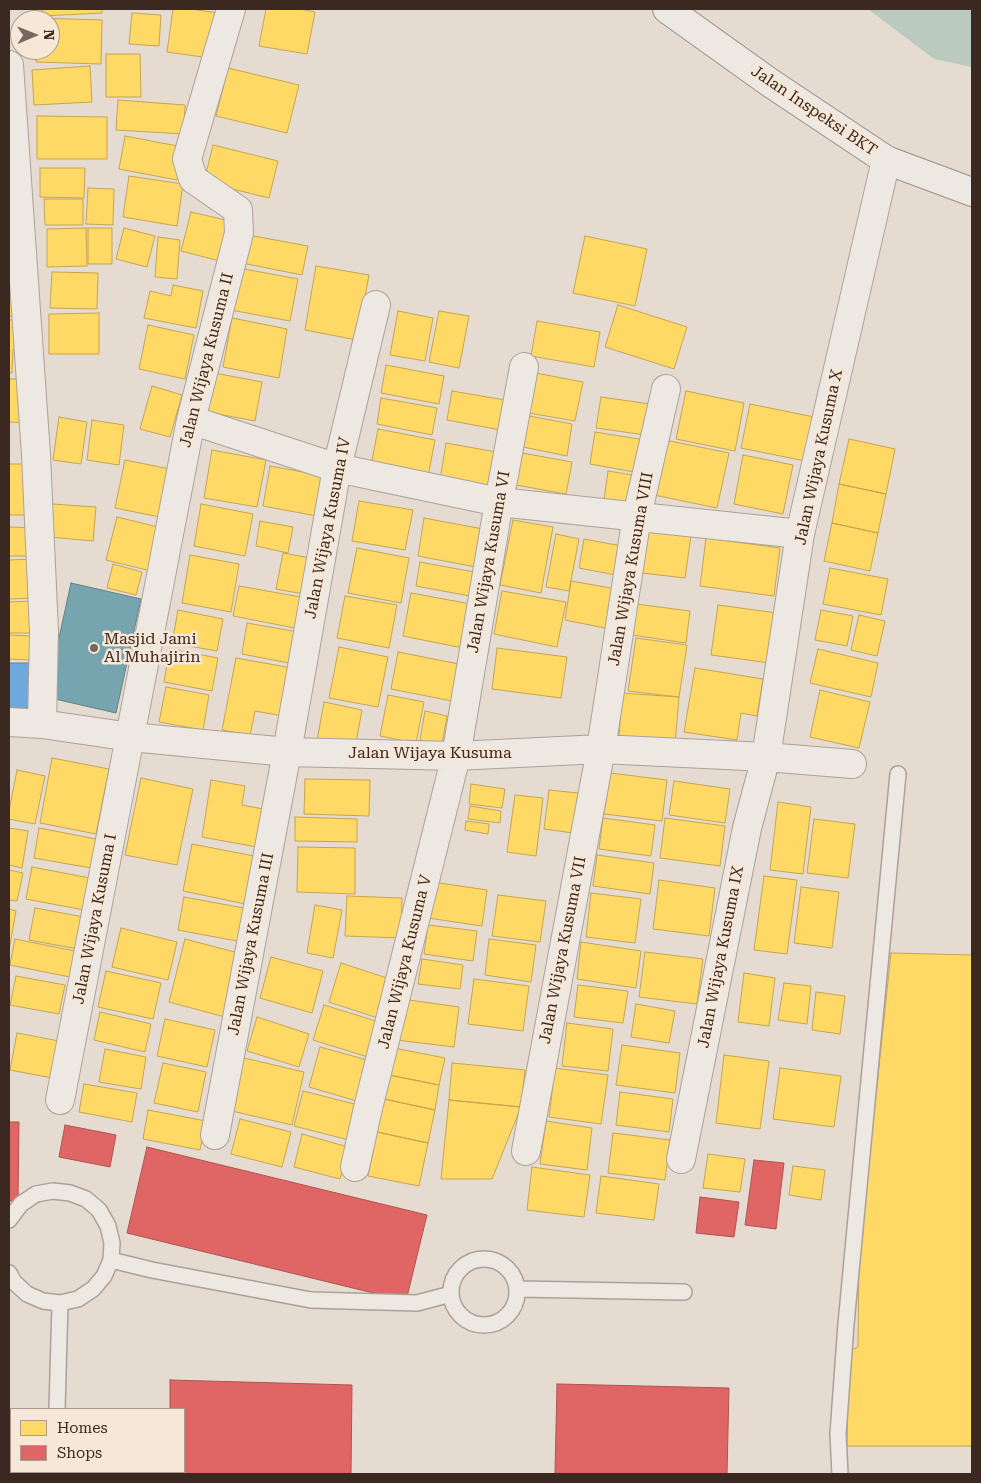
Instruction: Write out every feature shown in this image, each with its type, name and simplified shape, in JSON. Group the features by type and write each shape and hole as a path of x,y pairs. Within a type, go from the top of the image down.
{"street":[{"name":"Jalan Wijaya Kusuma II","path":"131,738 191,420 239,233 238,210 193,179 187,159 231,9"},
{"name":"Jalan Inspeksi BKT","path":"667,9 769,82 886,160 972,192"},
{"path":"9,65 36,455 44,632 42,724"},
{"name":"Jalan Wijaya Kusuma X","path":"766,757 800,534 886,160"},
{"name":"Jalan Wijaya Kusuma IV","path":"287,752 337,468 376,305"},
{"name":"Jalan Wijaya Kusuma VI","path":"456,756 524,367"},
{"name":"Jalan Wijaya Kusuma VIII","path":"601,749 637,516 666,390"},
{"path":"191,420 337,468 499,502 800,534"},
{"name":"Jalan Wijaya Kusuma","path":"9,722 42,724 131,738 287,752 456,756 601,749 766,757 852,764"},
{"name":"Jalan Wijaya Kusuma I","path":"60,1100 131,738"},
{"name":"Jalan Wijaya Kusuma VII","path":"526,1151 601,749"},
{"name":"Jalan Wijaya Kusuma III","path":"215,1135 287,752"},
{"name":"Jalan Wijaya Kusuma V","path":"355,1167 456,756"},
{"name":"Jalan Wijaya Kusuma IX","path":"681,1158 747,828 766,757"}],"lane":[{"path":"840,1474 838,1434 846,1324 898,774"},
{"path":"9,1220 21,1204 36,1194 53,1191 70,1192 86,1199 99,1210 108,1226 112,1243 111,1260 104,1276 93,1289 78,1298 60,1302 43,1301 27,1294 14,1282 9,1273"},
{"path":"482,1258 494,1259 506,1266 514,1276 518,1289 517,1302 510,1314 500,1322 487,1325 474,1324 463,1318 455,1307 451,1294 452,1282 458,1270 469,1262 482,1258"},
{"path":"111,1260 152,1270 311,1300 417,1303 451,1294"},
{"path":"518,1289 684,1292"},
{"path":"57,1408 60,1302"}],"shaded area":[{"path":"868,9 972,9 972,67 934,59"}],"building: Homes":[{"path":"102,9 102,13 60,15 60,10 42,10"},
{"path":"173,9 191,9 218,13 210,58 167,52"},
{"path":"266,9 300,9 315,12 307,54 259,46"},
{"path":"132,13 161,15 159,46 129,44"},
{"path":"60,19 102,20 101,64 36,62 36,60 60,60"},
{"path":"106,54 140,54 141,97 106,97"},
{"path":"90,66 92,102 34,105 32,70"},
{"path":"228,68 299,85 287,133 216,116"},
{"path":"118,100 185,105 184,134 116,130"},
{"path":"37,116 107,117 107,159 37,159"},
{"path":"125,136 183,147 177,180 119,169"},
{"path":"213,145 278,161 269,198 204,182"},
{"path":"40,168 85,168 84,198 40,197"},
{"path":"129,176 183,184 177,226 123,217"},
{"path":"88,188 114,189 113,225 86,224"},
{"path":"44,199 83,199 83,225 45,225"},
{"path":"191,212 234,222 224,262 181,251"},
{"path":"86,228 87,266 47,267 47,229"},
{"path":"88,228 112,228 112,264 88,264"},
{"path":"124,228 155,236 147,267 116,259"},
{"path":"248,235 308,246 302,275 242,263"},
{"path":"585,236 647,249 635,306 573,293"},
{"path":"158,237 180,240 177,279 155,277"},
{"path":"316,266 369,275 357,340 305,330"},
{"path":"239,268 298,279 290,321 231,310"},
{"path":"52,272 98,273 97,309 50,308"},
{"path":"9,279 16,279 17,316 9,316"},
{"path":"173,285 203,291 196,328 144,318 150,291 171,296"},
{"path":"618,305 687,327 674,369 605,347"},
{"path":"398,311 433,318 425,361 390,355"},
{"path":"439,311 469,316 459,368 429,362"},
{"path":"99,313 99,354 49,354 49,314"},
{"path":"232,318 287,329 279,378 223,367"},
{"path":"9,320 18,320 19,349 13,349 12,373 9,373"},
{"path":"537,321 600,332 594,367 531,356"},
{"path":"148,325 194,335 185,379 139,369"},
{"path":"386,365 444,376 439,404 381,393"},
{"path":"209,372 262,382 255,421 202,411"},
{"path":"536,373 583,382 575,421 529,413"},
{"path":"9,379 28,379 28,423 9,422"},
{"path":"152,386 182,395 170,437 140,429"},
{"path":"452,391 511,401 506,431 447,420"},
{"path":"686,391 744,403 735,451 676,439"},
{"path":"601,397 650,404 645,435 596,428"},
{"path":"381,398 437,408 432,435 377,424"},
{"path":"750,404 814,417 805,461 741,448"},
{"path":"529,416 572,424 567,456 523,447"},
{"path":"59,417 87,422 81,464 53,460"},
{"path":"92,420 124,425 119,465 87,460"},
{"path":"378,429 435,440 427,482 370,471"},
{"path":"595,432 645,440 640,473 590,464"},
{"path":"849,439 895,449 886,494 839,484"},
{"path":"665,440 729,453 717,508 654,495"},
{"path":"446,443 496,452 488,496 439,486"},
{"path":"212,450 266,460 257,507 204,498"},
{"path":"522,453 572,462 566,494 516,485"},
{"path":"743,455 793,465 783,514 734,504"},
{"path":"125,460 175,470 165,518 115,508"},
{"path":"9,464 33,464 33,515 9,515"},
{"path":"270,466 325,476 317,516 263,506"},
{"path":"608,471 639,476 634,505 604,500"},
{"path":"839,484 886,494 878,533 832,523"},
{"path":"359,501 413,510 405,550 352,541"},
{"path":"52,504 96,507 93,541 49,537"},
{"path":"201,504 253,514 245,556 194,546"},
{"path":"117,517 162,528 151,571 106,560"},
{"path":"424,518 483,529 476,567 418,556"},
{"path":"513,520 553,527 541,593 500,585"},
{"path":"260,521 293,527 288,553 256,546"},
{"path":"649,522 692,528 685,578 642,573"},
{"path":"832,523 878,533 870,571 824,561"},
{"path":"9,527 34,528 34,556 9,556"},
{"path":"556,534 579,539 569,591 546,587"},
{"path":"706,538 780,548 774,596 700,586"},
{"path":"584,539 627,547 621,576 579,568"},
{"path":"357,548 409,558 401,603 348,593"},
{"path":"283,553 316,559 309,595 276,589"},
{"path":"190,555 239,564 231,612 182,603"},
{"path":"36,559 38,598 9,599 9,560"},
{"path":"420,562 474,572 470,596 416,586"},
{"path":"113,564 142,572 136,595 107,588"},
{"path":"830,568 888,579 881,615 823,604"},
{"path":"571,581 622,590 615,630 565,620"},
{"path":"239,586 306,598 300,629 233,616"},
{"path":"502,591 566,602 557,647 494,634"},
{"path":"411,593 471,604 463,648 403,636"},
{"path":"345,596 397,605 389,648 337,638"},
{"path":"32,601 32,633 9,633 9,602"},
{"path":"636,604 690,611 686,643 632,635"},
{"path":"718,605 777,613 770,663 711,655"},
{"path":"178,610 223,619 217,651 172,643"},
{"path":"821,610 853,616 847,646 815,640"},
{"path":"859,615 885,621 877,656 851,650"},
{"path":"247,623 304,633 299,665 242,654"},
{"path":"9,635 31,636 30,660 9,659"},
{"path":"636,638 687,645 679,697 628,691"},
{"path":"339,647 388,657 378,707 329,698"},
{"path":"497,648 567,657 561,698 492,689"},
{"path":"170,649 218,658 212,691 164,682"},
{"path":"818,649 878,663 871,697 810,683"},
{"path":"398,652 459,664 452,701 391,689"},
{"path":"236,658 292,668 283,716 255,711 250,735 222,730"},
{"path":"695,668 763,679 757,716 741,713 737,740 684,732"},
{"path":"166,687 209,695 203,730 159,722"},
{"path":"820,690 870,702 859,748 810,737"},
{"path":"622,693 679,697 675,744 619,739"},
{"path":"388,695 424,702 416,743 380,736"},
{"path":"324,702 362,710 355,748 317,741"},
{"path":"425,711 447,716 442,744 420,740"},
{"path":"52,758 109,769 96,834 40,823"},
{"path":"17,770 45,776 35,824 9,819"},
{"path":"610,773 667,780 662,821 604,814"},
{"path":"141,778 193,789 177,865 125,855"},
{"path":"305,779 370,780 369,816 304,814"},
{"path":"211,780 245,786 242,805 263,809 257,847 202,837"},
{"path":"674,781 730,789 725,823 669,815"},
{"path":"471,784 505,789 502,808 469,804"},
{"path":"549,790 578,793 573,833 544,829"},
{"path":"515,795 543,798 536,856 507,852"},
{"path":"778,802 811,807 803,874 770,870"},
{"path":"470,806 501,811 500,823 468,819"},
{"path":"295,817 357,819 357,842 295,841"},
{"path":"603,818 655,825 651,856 599,849"},
{"path":"665,818 725,826 720,866 660,858"},
{"path":"814,819 855,824 848,878 807,873"},
{"path":"466,821 489,824 488,834 465,830"},
{"path":"9,828 28,831 22,868 9,865"},
{"path":"39,828 96,839 91,868 34,858"},
{"path":"192,844 259,857 250,905 183,891"},
{"path":"298,847 355,848 355,894 297,892"},
{"path":"597,855 654,863 650,894 593,886"},
{"path":"32,867 90,878 84,910 26,899"},
{"path":"9,870 23,873 17,901 9,900"},
{"path":"764,876 797,880 787,954 754,950"},
{"path":"659,880 715,888 709,936 653,929"},
{"path":"433,882 487,890 482,926 428,918"},
{"path":"801,887 839,892 832,948 794,943"},
{"path":"591,893 641,899 635,943 586,937"},
{"path":"498,895 546,901 540,942 492,936"},
{"path":"347,896 402,898 401,938 345,936"},
{"path":"184,897 249,909 242,942 178,930"},
{"path":"315,905 342,910 333,958 307,953"},
{"path":"35,908 84,917 78,949 29,940"},
{"path":"9,909 16,911 9,951"},
{"path":"428,925 477,931 473,961 424,954"},
{"path":"121,928 177,942 168,980 112,967"},
{"path":"15,939 75,951 70,977 10,965"},
{"path":"185,939 242,954 225,1017 169,1002"},
{"path":"489,939 536,945 531,982 485,975"},
{"path":"581,942 641,951 636,988 577,979"},
{"path":"645,952 703,959 697,1004 639,997"},
{"path":"891,953 972,955 972,1446 847,1446 849,1351 858,1347 859,1256"},
{"path":"271,957 323,971 312,1013 260,998"},
{"path":"422,959 463,965 460,989 418,984"},
{"path":"341,963 390,979 378,1018 329,1002"},
{"path":"106,971 161,983 153,1019 98,1007"},
{"path":"744,973 775,978 769,1026 738,1022"},
{"path":"16,976 65,985 59,1014 10,1005"},
{"path":"474,979 529,986 523,1031 468,1024"},
{"path":"784,983 811,986 807,1024 778,1020"},
{"path":"578,985 628,991 623,1023 574,1017"},
{"path":"816,992 845,996 840,1034 812,1030"},
{"path":"402,999 459,1007 454,1047 396,1040"},
{"path":"636,1004 675,1011 669,1043 631,1037"},
{"path":"324,1005 379,1022 368,1057 313,1040"},
{"path":"100,1012 151,1024 145,1052 94,1040"},
{"path":"257,1017 309,1034 299,1067 247,1051"},
{"path":"165,1019 215,1030 207,1067 157,1056"},
{"path":"567,1023 613,1029 608,1071 562,1066"},
{"path":"17,1033 59,1041 52,1078 10,1070"},
{"path":"622,1045 680,1053 675,1093 616,1085"},
{"path":"320,1047 371,1061 360,1102 309,1087"},
{"path":"394,1048 445,1058 439,1085 389,1075"},
{"path":"105,1049 146,1057 141,1089 99,1082"},
{"path":"724,1055 769,1061 760,1129 716,1123"},
{"path":"244,1058 304,1072 292,1125 232,1111"},
{"path":"163,1063 206,1072 198,1112 154,1103"},
{"path":"452,1063 525,1070 521,1107 449,1100"},
{"path":"555,1068 608,1075 601,1124 549,1117"},
{"path":"780,1068 841,1076 834,1127 773,1119"},
{"path":"389,1075 439,1085 435,1110 384,1099"},
{"path":"84,1084 137,1093 132,1122 79,1112"},
{"path":"303,1091 362,1106 353,1141 294,1126"},
{"path":"620,1092 673,1099 669,1132 616,1125"},
{"path":"384,1099 435,1110 428,1143 377,1132"},
{"path":"449,1100 521,1107 492,1179 441,1179"},
{"path":"148,1110 206,1121 200,1150 143,1139"},
{"path":"240,1119 291,1132 282,1167 231,1154"},
{"path":"546,1121 592,1128 587,1170 540,1164"},
{"path":"377,1132 428,1143 419,1186 368,1176"},
{"path":"613,1133 670,1140 665,1180 608,1173"},
{"path":"302,1134 348,1147 340,1179 294,1167"},
{"path":"708,1154 745,1159 740,1192 703,1188"},
{"path":"793,1166 825,1170 821,1200 789,1195"},
{"path":"532,1167 590,1175 584,1217 527,1210"},
{"path":"601,1176 659,1184 654,1220 596,1213"}],"building: Shops":[{"path":"9,1122 19,1122 18,1201 9,1201"},
{"path":"65,1125 116,1135 110,1167 59,1157"},
{"path":"147,1147 427,1215 406,1301 127,1233"},
{"path":"754,1160 784,1163 776,1229 745,1225"},
{"path":"700,1197 739,1202 734,1237 696,1233"},
{"path":"170,1380 352,1385 351,1474 168,1474 185,1473 185,1408 170,1408"},
{"path":"557,1384 729,1388 727,1474 555,1474"}],"building: Schools":[{"path":"9,663 33,663 33,709 9,708"}],"building: Public":[{"name":"Masjid Jami Al Muhajirin","path":"71,583 141,599 116,713 46,697"}],"place":[{"name":"Masjid Jami Al Muhajirin","path":"94,648"}]}
